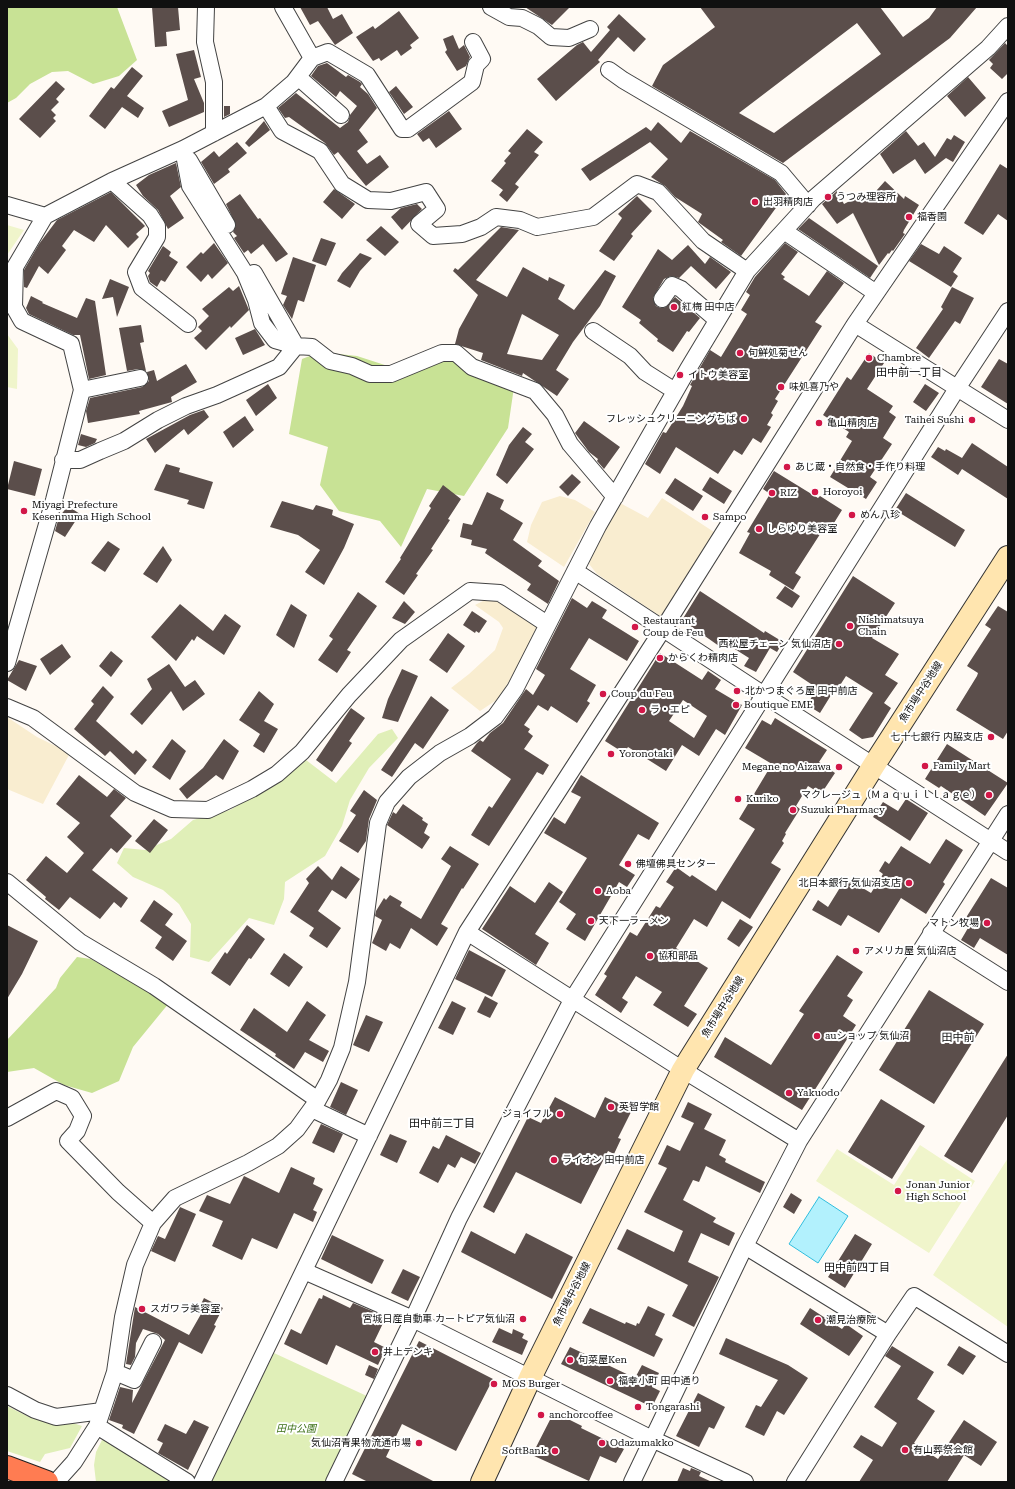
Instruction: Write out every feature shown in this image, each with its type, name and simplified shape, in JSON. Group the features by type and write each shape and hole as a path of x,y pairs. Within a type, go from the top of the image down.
{"highway":[{"path":"7,1467 47,1482"}],"street":[{"path":"206,7 205,42 214,82 214,132"},
{"path":"283,7 312,58"},
{"path":"491,7 509,17 522,18 538,26 551,37 569,38 590,29"},
{"path":"56,1482 74,1462 97,1426 115,1372 123,1317 135,1265 153,1222 175,1198 248,1163 278,1146 297,1129 315,1104 329,1080 342,1048 357,982 378,822 387,802 409,778 440,753 470,736 495,718 515,689 547,624 615,497 675,391 747,271 808,205 988,48 1008,26"},
{"path":"7,663 54,500 82,390 71,344 22,321 14,307 15,267 45,216 112,181 183,149 266,106 298,77 312,58 328,52 367,76 402,129 408,129 472,82 476,65 482,59 472,42"},
{"path":"609,70 623,80 781,173 808,205"},
{"path":"298,77 341,114"},
{"path":"202,1482 467,932 663,629 855,324 1008,101"},
{"path":"266,106 282,131 320,151 342,184 368,200 391,201 426,192 437,209 418,224 433,236 462,234 481,227 496,217 520,220 537,228 593,217 637,184 658,192 703,241 747,271"},
{"path":"183,149 296,346"},
{"path":"112,181 150,215 157,226 157,236 136,272 142,288 188,324"},
{"path":"7,205 45,216"},
{"path":"784,231 876,293"},
{"path":"662,299 672,285 682,289 717,320"},
{"path":"334,1482 413,1319 459,1218 572,1000 958,387 1008,311"},
{"path":"855,324 958,387 1008,420"},
{"path":"593,331 630,356 645,372 675,391"},
{"path":"63,460 80,460 106,449 124,441 158,420 179,410 217,395 279,367 296,346"},
{"path":"296,346 312,347 330,360 352,366 370,374 391,374 442,353 456,353 472,367 536,391 555,415 570,444 615,497"},
{"path":"82,390 140,378"},
{"name":"魚市場中谷地線","path":"482,1482 530,1378 683,1070 874,765 1008,558"},
{"path":"576,571 764,695 1008,852"},
{"path":"7,707 33,718 135,793 172,809 208,810 252,789 278,774 302,752 349,695 401,640 470,591 500,593 547,624"},
{"path":"632,1482 745,1246 799,1141 1008,814"},
{"path":"7,882 80,942 154,986 315,1104 369,1136"},
{"path":"467,932 683,1070 799,1141"},
{"path":"931,933 1008,982"},
{"path":"7,1118 56,1091 72,1098 83,1116 77,1131 68,1141 118,1192 153,1222"},
{"path":"745,1246 888,1334"},
{"path":"304,1271 413,1319 652,1439 745,1482"},
{"path":"795,1482 888,1334 914,1296 1008,1354"},
{"path":"115,1372 134,1380 153,1342"},
{"path":"7,1395 35,1410 56,1417 102,1411"},
{"path":"97,1426 187,1482"}],"shaded area":[{"path":"560,496 575,500 595,512 564,567 527,542 531,525 542,502"},
{"path":"662,498 714,532 663,618 597,574 589,564 599,537 620,503 648,518"},
{"path":"491,597 538,624 519,665 498,699 480,711 451,688 495,650 503,628 499,622 475,605"},
{"path":"7,717 37,737 70,753 43,804 7,789"}],"green space":[{"path":"7,7 117,7 137,60 119,76 93,84 68,71 52,72 30,84 16,98 7,103"},
{"path":"7,225 24,230 7,255"},
{"path":"7,334 18,349 17,389 7,387"},
{"path":"320,352 357,356 391,367 451,359 514,387 508,428 464,496 427,489 401,547 380,521 339,511 320,485 328,447 289,434 302,359"},
{"path":"392,729 398,738 369,768 350,800 342,826 325,856 285,882 284,899 274,925 249,918 209,962 190,957 191,924 179,904 163,890 133,877 117,863 124,848 145,850 171,839 193,820 230,810 284,778 306,760 336,783 378,734"},
{"path":"77,957 91,959 169,1003 133,1047 119,1081 92,1093 64,1085 34,1068 7,1072 7,1040 56,988 60,978"},
{"path":"920,1145 975,1181 929,1253 816,1181 837,1149 894,1185"},
{"path":"1008,1158 1008,1327 933,1275"},
{"name":"田中公園","path":"274,1353 369,1397 329,1482 210,1482"},
{"path":"7,1406 31,1418 53,1424 73,1423 82,1426 70,1448 45,1454 40,1462 7,1451"},
{"path":"102,1440 110,1442 176,1482 96,1482 94,1465 96,1452"}],"water":[{"path":"819,1197 848,1216 818,1263 789,1244"}],"building":[{"path":"152,7 178,7 180,30 166,32 167,46 155,47"},
{"path":"300,7 327,7 333,19 342,14 353,33 335,45 318,21 310,25"},
{"path":"525,7 570,7 552,25"},
{"path":"700,7 880,7 903,37 929,18 937,7 977,7 950,38 783,163 652,86 663,65 715,27","holes":["857,23 881,54 774,133 739,113"]},
{"path":"399,11 419,38 410,45 412,48 401,56 397,50 381,61 379,58 373,61 356,37 373,26 375,29"},
{"path":"619,14 646,39 634,52 618,37 598,60 600,62 556,101 537,79 577,45 583,42 591,52 610,30 607,27"},
{"path":"453,35 459,49 464,45 470,57 466,66 457,71 445,52 447,50 443,39"},
{"path":"1005,43 1008,46 1008,73 1002,79 990,68 993,64 989,60"},
{"path":"194,50 201,77 194,79 204,103 204,112 169,127 162,111 188,100 176,54"},
{"path":"327,63 346,77 348,75 360,82 362,84 360,87 368,94 377,108 359,130 368,142 357,151 367,164 380,155 389,167 366,186 338,152 334,155 325,143 289,117 285,118 278,108 296,93 340,128 348,122 350,115 357,106 340,91 336,97 311,76 318,66"},
{"path":"132,67 143,76 127,96 144,108 138,118 122,107 105,129 89,116 111,87 114,89"},
{"path":"968,77 986,98 965,117 947,96"},
{"path":"56,81 65,89 56,99 59,102 51,110 56,115 53,118 56,121 40,138 19,119"},
{"path":"396,86 413,107 404,114 389,92"},
{"path":"224,106 230,106 230,114 224,117"},
{"path":"449,111 462,129 436,148 429,138 423,142 417,134"},
{"path":"264,121 270,130 249,147 245,143"},
{"path":"658,122 681,143 690,131 775,180 786,194 741,256 721,242 723,240 698,222 702,214 675,197 665,186 651,177 668,159 650,142 590,181 581,169 646,127 651,131"},
{"path":"527,129 543,142 534,152 539,155 515,184 519,187 507,202 499,195 503,190 491,181 506,163 504,161 511,153 508,151"},
{"path":"906,131 918,146 924,142 935,157 947,138 951,140 954,135 965,142 953,162 946,158 925,174 915,159 893,174 880,154"},
{"path":"237,142 247,153 228,169 230,172 214,184 201,162 214,151 219,157"},
{"path":"176,163 181,187 170,196 184,218 168,229 158,210 143,196 136,185 149,175"},
{"path":"1000,164 1008,169 1008,221 998,214 983,235 964,223"},
{"path":"885,181 904,199 905,196 919,205 904,230 903,233 905,234 893,251 892,250 889,254 888,253 879,265 853,213 837,224 822,204 837,191 844,204 865,193 868,200"},
{"path":"334,189 355,204 342,219 323,202"},
{"path":"111,192 145,226 136,234 139,237 128,248 106,225 94,242 74,230 62,246 66,250 48,274 39,266 27,288 24,287 24,270 39,244 57,220"},
{"path":"240,194 258,219 260,218 288,254 276,262 263,244 251,254 248,250 244,253 234,238 237,236 233,232 236,225 226,204"},
{"path":"637,196 652,211 631,234 633,236 614,261 599,251 622,218 618,214"},
{"path":"417,204 422,209 402,230 391,217 401,208"},
{"path":"809,218 878,266 870,278 798,229"},
{"path":"381,226 399,242 385,256 366,240"},
{"path":"501,227 519,230 476,280 507,297 523,267 548,281 549,277 565,285 558,299 574,310 605,270 616,276 600,306 573,342 556,370 569,379 557,396 523,373 522,376 481,360 483,353 455,344 459,329 478,295 453,271 455,268 458,270","holes":["522,314 559,335 542,360 507,354"]},
{"path":"321,238 336,243 326,266 312,261"},
{"path":"214,243 228,263 212,279 208,274 201,282 186,267 201,252 203,254"},
{"path":"785,243 798,252 781,274 785,277 783,279 809,296 827,271 844,283 815,322 822,326 775,399 778,401 771,413 773,415 767,425 771,427 761,443 753,438 742,455 734,450 718,474 676,447 660,474 645,464 663,432 666,433 683,406 692,386 690,385 710,350 721,357 747,314 741,310 750,295 746,292 755,277"},
{"path":"921,244 939,254 944,246 962,258 953,272 958,276 951,287 909,261"},
{"path":"688,245 705,264 710,257 731,272 716,289 691,266 679,278 671,276 664,279 653,298 656,306 661,308 666,307 675,297 700,318 689,332 687,331 673,352 657,341 658,339 639,323 641,320 622,307 658,249 672,260"},
{"path":"163,246 171,252 169,256 178,262 165,282 161,280 157,287 150,282 148,276 150,273 148,271"},
{"path":"360,253 372,258 360,271 350,288 337,281 342,273"},
{"path":"293,257 316,265 304,302 298,300 292,319 283,305 287,296 281,294"},
{"path":"110,279 129,287 117,317 113,297 102,299"},
{"path":"239,286 249,310 231,328 230,326 206,350 194,338 202,331 198,327 209,316 202,309 229,287 233,291"},
{"path":"952,287 974,298 960,324 955,321 929,358 916,348 943,309 941,307"},
{"path":"31,296 43,302 42,303 77,318 86,298 95,301 106,375 89,379 80,335 73,335 29,314 26,308"},
{"path":"141,325 144,342 140,343 146,371 138,369 127,371 119,328"},
{"path":"255,329 265,345 243,355 235,338"},
{"path":"869,353 884,363 867,389 893,406 889,412 896,417 883,438 892,444 870,477 877,482 866,499 830,477 852,441 846,437 849,432 823,415 847,377 851,380"},
{"path":"999,359 1008,364 1008,404 981,387"},
{"path":"186,364 197,382 171,397 172,402 139,411 140,414 88,423 86,411 90,398 142,387 149,381 147,372 154,370 157,381"},
{"path":"268,384 277,398 256,416 246,400"},
{"path":"925,384 939,393 926,411 913,402"},
{"path":"204,410 209,417 188,435 184,429 155,453 146,439 190,415"},
{"path":"245,416 254,430 233,448 223,432"},
{"path":"584,421 620,447 604,469 597,461 598,459 589,452 575,433"},
{"path":"523,427 532,434 525,442 534,449 507,484 496,475 509,445"},
{"path":"81,434 97,439 95,443 86,447 78,445"},
{"path":"972,443 1008,467 1008,499 962,469 958,475 931,457 938,447 945,451 946,449 962,458"},
{"path":"14,461 42,469 35,496 7,489"},
{"path":"166,464 180,468 179,472 213,482 204,509 187,504 189,500 154,490"},
{"path":"774,471 818,498 820,496 842,510 829,531 824,528 795,573 801,577 793,590 769,575 771,571 739,553 750,533 747,532 770,494 763,489"},
{"path":"572,474 581,482 568,496 559,487"},
{"path":"710,477 732,491 724,504 702,490"},
{"path":"675,478 703,496 693,511 665,493"},
{"path":"443,485 461,499 448,519 450,520 431,549 433,550 416,574 418,575 404,595 385,582 401,559 400,558 431,508 429,506"},
{"path":"487,492 504,500 500,509 523,523 513,540 542,561 538,566 559,581 548,604 527,590 531,584 485,553 487,549 471,545 472,540 460,537 463,523 472,525"},
{"path":"906,493 965,530 955,547 895,510"},
{"path":"282,501 313,510 316,505 333,510 332,515 354,524 344,548 324,585 305,572 320,550 298,535 270,527"},
{"path":"68,506 80,514 65,537 55,531 59,517"},
{"path":"108,541 120,549 105,572 91,563"},
{"path":"163,546 172,560 157,583 143,574"},
{"path":"853,576 895,603 872,638 899,654 885,675 898,683 884,703 891,708 873,737 862,739 849,730 873,693 846,676 835,693 833,692 820,713 807,705 817,688 793,672"},
{"path":"785,586 800,596 792,608 776,598"},
{"path":"700,591 764,633 765,631 783,642 777,652 770,648 756,672 744,666 749,658 722,641 719,646 682,620"},
{"path":"358,592 377,606 347,650 351,652 337,673 318,660 333,639 329,636"},
{"path":"572,598 587,608 592,601 607,610 602,618 639,641 627,661 589,638 570,669 596,685 587,701 590,703 577,723 551,706 548,711 538,705 524,725 530,729 528,732 533,736 524,749 549,765 543,775 537,772 489,846 471,835 489,806 492,808 511,779 471,751 480,740 483,742 490,733 503,723 526,689 533,695 545,675 536,669"},
{"path":"404,601 415,612 405,624 392,618"},
{"path":"180,604 213,631 225,614 241,626 224,655 197,636 194,641 192,639 176,661 151,637"},
{"path":"291,604 307,615 294,648 276,635"},
{"path":"998,606 1008,612 1008,731 1003,739 956,710 977,676 978,673 967,666 991,629 985,625"},
{"path":"472,611 487,621 479,633 476,631 475,633 463,625"},
{"path":"448,633 465,646 447,673 429,660"},
{"path":"62,644 71,657 50,675 40,659"},
{"path":"111,651 123,661 111,677 99,666"},
{"path":"660,653 702,680 708,671 721,680 715,689 742,705 725,735 716,729 699,756 682,745 666,771 628,747 624,753 605,741","holes":["683,700 707,716 694,738 669,721"]},
{"path":"19,660 37,666 26,691 7,680"},
{"path":"169,664 185,687 195,680 205,694 183,711 171,691 142,725 130,714 152,689 147,679"},
{"path":"402,669 418,676 398,722 382,718 388,699"},
{"path":"103,686 114,697 96,721 133,754 136,750 147,760 135,775 110,751 105,756 74,729 94,704 91,701"},
{"path":"259,691 274,704 264,721 278,729 264,753 253,746 260,734 239,720"},
{"path":"431,696 449,710 423,749 415,743 392,777 381,770"},
{"path":"351,708 365,718 349,741 352,743 332,772 316,760"},
{"path":"775,718 827,750 819,762 835,773 821,794 808,786 796,806 800,809 785,833 786,834 782,841 784,843 771,863 781,869 750,919 722,901 707,927 694,919 676,948 708,968 684,1006 697,1014 688,1027 653,1005 662,992 636,976 622,998 628,1002 621,1013 595,995 607,976 604,974 630,932 637,936 656,906 660,908 674,887 666,882 676,867 690,877 692,875 716,891 755,829 739,819 772,764 745,748 762,720 771,725"},
{"path":"172,739 186,751 170,780 152,767"},
{"path":"224,739 239,751 223,780 216,775 187,799 179,789 203,768"},
{"path":"947,744 1008,783 985,816 941,786 939,788 925,779"},
{"path":"79,775 107,797 114,789 126,798 110,816 132,836 117,853 111,848 92,870 128,898 121,908 114,902 100,919 70,897 59,910 45,899 46,897 26,880 46,856 67,873 84,853 67,837 80,823 56,804"},
{"path":"581,775 659,823 649,840 638,834 619,865 635,875 627,887 619,882 585,941 566,929 576,914 559,902 587,858 544,833 554,817 565,824 581,797 571,792"},
{"path":"364,790 377,800 369,819 366,841 358,853 339,841 356,815 350,811"},
{"path":"906,799 928,813 910,841 873,817 883,802 898,811"},
{"path":"403,804 423,818 422,820 428,824 424,833 430,837 422,849 387,825 393,812 396,814"},
{"path":"154,819 168,830 150,853 135,841"},
{"path":"946,839 963,850 943,882 945,884 926,914 901,898 879,933 848,915 841,926 812,910 818,900 828,907 846,878 871,893 883,874 879,871 885,861 889,864 901,846 930,864"},
{"path":"450,846 479,864 463,889 462,888 441,924 448,928 437,946 411,928 400,949 390,943 386,951 372,943 382,920 375,916 376,911 384,898 386,900 390,895 402,902 400,906 421,919 451,866 441,859"},
{"path":"318,866 332,880 341,866 360,879 346,899 332,890 318,911 341,928 327,948 309,936 314,928 290,912 309,883 306,879"},
{"path":"991,878 1008,888 1008,955 980,938 974,948 961,940 968,928 962,924"},
{"path":"549,882 563,892 535,934 549,943 536,965 482,929 510,886 535,903"},
{"path":"154,900 173,914 165,925 187,941 173,961 155,948 162,937 140,921"},
{"path":"740,919 753,927 739,947 727,939"},
{"path":"7,925 38,941 22,974 7,999"},
{"path":"247,925 265,939 251,959 249,958 230,986 211,973 225,952 227,954"},
{"path":"469,950 506,970 492,997 455,979"},
{"path":"284,953 303,967 289,987 270,974"},
{"path":"837,955 863,972 847,996 853,1000 843,1016 856,1025 802,1110 714,1057 725,1037 771,1065 804,1014 799,1011"},
{"path":"929,990 984,1024 934,1104 879,1070"},
{"path":"485,996 498,1003 490,1018 477,1012"},
{"path":"307,1001 326,1015 309,1040 329,1051 323,1062 305,1052 294,1069 275,1056 276,1054 240,1030 254,1008 287,1032"},
{"path":"452,1001 466,1008 453,1035 438,1028"},
{"path":"366,1015 383,1022 369,1052 353,1045"},
{"path":"1008,1054 1008,1115 972,1173 944,1156"},
{"path":"341,1082 358,1090 346,1115 330,1107"},
{"path":"555,1097 595,1118 605,1097 632,1110 618,1138 621,1139 614,1154 608,1151 581,1204 516,1172 494,1213 483,1207 528,1117 541,1123"},
{"path":"881,1099 925,1126 892,1179 848,1152"},
{"path":"688,1102 712,1114 704,1129 726,1140 719,1155 726,1159 725,1162 765,1182 760,1193 706,1166 699,1182 693,1180 683,1200 716,1218 713,1222 735,1233 729,1246 701,1233 688,1262 719,1277 694,1327 672,1316 688,1285 617,1249 627,1229 674,1252 683,1231 644,1212 667,1168 658,1164 667,1145 680,1151 694,1123 681,1117"},
{"path":"321,1124 343,1134 334,1153 312,1143"},
{"path":"390,1134 407,1141 397,1163 380,1155"},
{"path":"446,1135 481,1153 475,1164 461,1157 455,1168 448,1164 438,1183 419,1173 433,1146 439,1149"},
{"path":"291,1167 315,1178 313,1184 323,1189 313,1210 317,1212 313,1222 294,1213 277,1249 252,1238 242,1260 212,1246 223,1221 199,1211 207,1195 230,1204 244,1176 279,1193"},
{"path":"791,1193 802,1200 794,1214 783,1207"},
{"path":"180,1207 196,1214 175,1262 151,1251 158,1236 165,1239"},
{"path":"471,1231 515,1254 526,1233 573,1257 552,1299 461,1252"},
{"path":"855,1234 872,1244 845,1288 828,1277"},
{"path":"332,1235 384,1260 372,1284 321,1259"},
{"path":"403,1269 420,1277 408,1301 391,1293"},
{"path":"323,1295 350,1308 353,1303 386,1317 374,1342 386,1348 378,1365 336,1345 327,1365 284,1344 291,1329 301,1334 319,1298 322,1299"},
{"path":"204,1298 223,1308 202,1354 179,1342 134,1434 122,1428 123,1425 109,1420 120,1387 133,1390 132,1403 165,1340 158,1334 143,1329 136,1343 135,1357 131,1365 126,1364 135,1307 189,1335 201,1314 197,1312"},
{"path":"648,1306 665,1314 655,1335 663,1339 654,1357 582,1323 590,1308 625,1324 626,1322 636,1326 637,1323 639,1324"},
{"path":"810,1308 842,1329 846,1324 863,1336 849,1356 800,1324"},
{"path":"499,1328 512,1334 513,1329 524,1334 522,1338 528,1341 522,1355 492,1342"},
{"path":"726,1338 788,1365 808,1378 784,1415 777,1411 764,1436 745,1427 756,1405 761,1407 778,1380 719,1354"},
{"path":"419,1341 493,1379 456,1451 402,1424 386,1457 435,1482 368,1482 352,1474"},
{"path":"892,1346 934,1372 917,1399 935,1411 914,1443 938,1459 964,1420 997,1442 981,1466 964,1455 947,1482 859,1482 873,1460 853,1447 861,1435 882,1447 897,1423 874,1407 901,1366 885,1356"},
{"path":"959,1346 976,1356 963,1375 947,1365"},
{"path":"570,1347 635,1378 642,1365 659,1373 652,1387 660,1391 652,1407 561,1364"},
{"path":"369,1365 378,1369 374,1379 365,1375"},
{"path":"698,1393 725,1407 714,1429 709,1427 699,1447 676,1436"},
{"path":"554,1412 582,1426 581,1428 624,1449 616,1463 600,1456 589,1481 532,1455"},
{"path":"194,1420 209,1427 188,1470 158,1453 163,1443 157,1440 165,1424 186,1434"},
{"path":"683,1468 690,1471 691,1468 701,1472 699,1476 712,1482 677,1482"}],"place":[{"name":"うつみ理容所","path":"828,197"},
{"name":"出羽精肉店","path":"755,202"},
{"name":"福香園","path":"909,217"},
{"name":"紅梅 田中店","path":"674,307"},
{"name":"旬鮮処菊せん","path":"740,353"},
{"name":"Chambre","path":"869,358"},
{"name":"イトウ美容室","path":"680,375"},
{"name":"味処喜乃や","path":"781,387"},
{"name":"フレッシュクリーニングちば","path":"744,419"},
{"name":"Taihei Sushi","path":"972,420"},
{"name":"亀山精肉店","path":"819,423"},
{"name":"あじ蔵・自然食・手作り料理","path":"787,467"},
{"name":"Horoyoi","path":"815,492"},
{"name":"RIZ","path":"772,493"},
{"name":"Miyagi Prefecture Kesennuma High School","path":"24,511"},
{"name":"めん八珍","path":"852,515"},
{"name":"Sampo","path":"705,517"},
{"name":"しらゆり美容室","path":"759,529"},
{"name":"Nishimatsuya Chain","path":"850,626"},
{"name":"Restaurant Coup de Feu","path":"635,627"},
{"name":"西松屋チェーン 気仙沼店","path":"839,644"},
{"name":"からくわ精肉店","path":"660,658"},
{"name":"北かつまぐろ屋 田中前店","path":"737,691"},
{"name":"Coup du Feu","path":"603,694"},
{"name":"Boutique EME","path":"736,705"},
{"name":"ラ・エピ","path":"642,710"},
{"name":"七十七銀行 内脇支店","path":"991,737"},
{"name":"Yoronotaki","path":"611,754"},
{"name":"Family Mart","path":"925,766"},
{"name":"Megane no Aizawa","path":"839,767"},
{"name":"マクレージュ（Ｍａｑｕｉｌｌａｇｅ）","path":"989,795"},
{"name":"Kuriko","path":"738,799"},
{"name":"Suzuki Pharmacy","path":"793,810"},
{"name":"佛壇佛具センター","path":"628,864"},
{"name":"北日本銀行 気仙沼支店","path":"909,883"},
{"name":"Aoba","path":"598,891"},
{"name":"天下一ラーメン","path":"591,921"},
{"name":"マトン牧場","path":"987,923"},
{"name":"アメリカ屋 気仙沼店","path":"856,951"},
{"name":"協和部品","path":"650,956"},
{"name":"auショップ 気仙沼","path":"817,1036"},
{"name":"Yakuodo","path":"789,1093"},
{"name":"英智学館","path":"611,1107"},
{"name":"ジョイフル","path":"560,1114"},
{"name":"ライオン 田中前店","path":"554,1160"},
{"name":"Jonan Junior High School","path":"898,1191"},
{"name":"スガワラ美容室","path":"142,1309"},
{"name":"宮城日産自動車 カートピア気仙沼","path":"523,1319"},
{"name":"潮見治療院","path":"818,1320"},
{"name":"井上デンキ","path":"375,1352"},
{"name":"旬菜屋Ken","path":"570,1360"},
{"name":"福幸小町 田中通り","path":"610,1381"},
{"name":"MOS Burger","path":"494,1384"},
{"name":"Tongarashi","path":"638,1407"},
{"name":"anchorcoffee","path":"541,1415"},
{"name":"気仙沼青果物流通市場","path":"419,1443"},
{"name":"Odazumakko","path":"602,1443"},
{"name":"有山葬祭会館","path":"905,1450"},
{"name":"SoftBank","path":"555,1451"}],"district":[{"name":"田中前一丁目","path":"909,373"},
{"name":"田中前","path":"958,1038"},
{"name":"田中前三丁目","path":"442,1124"},
{"name":"田中前四丁目","path":"857,1268"}]}
